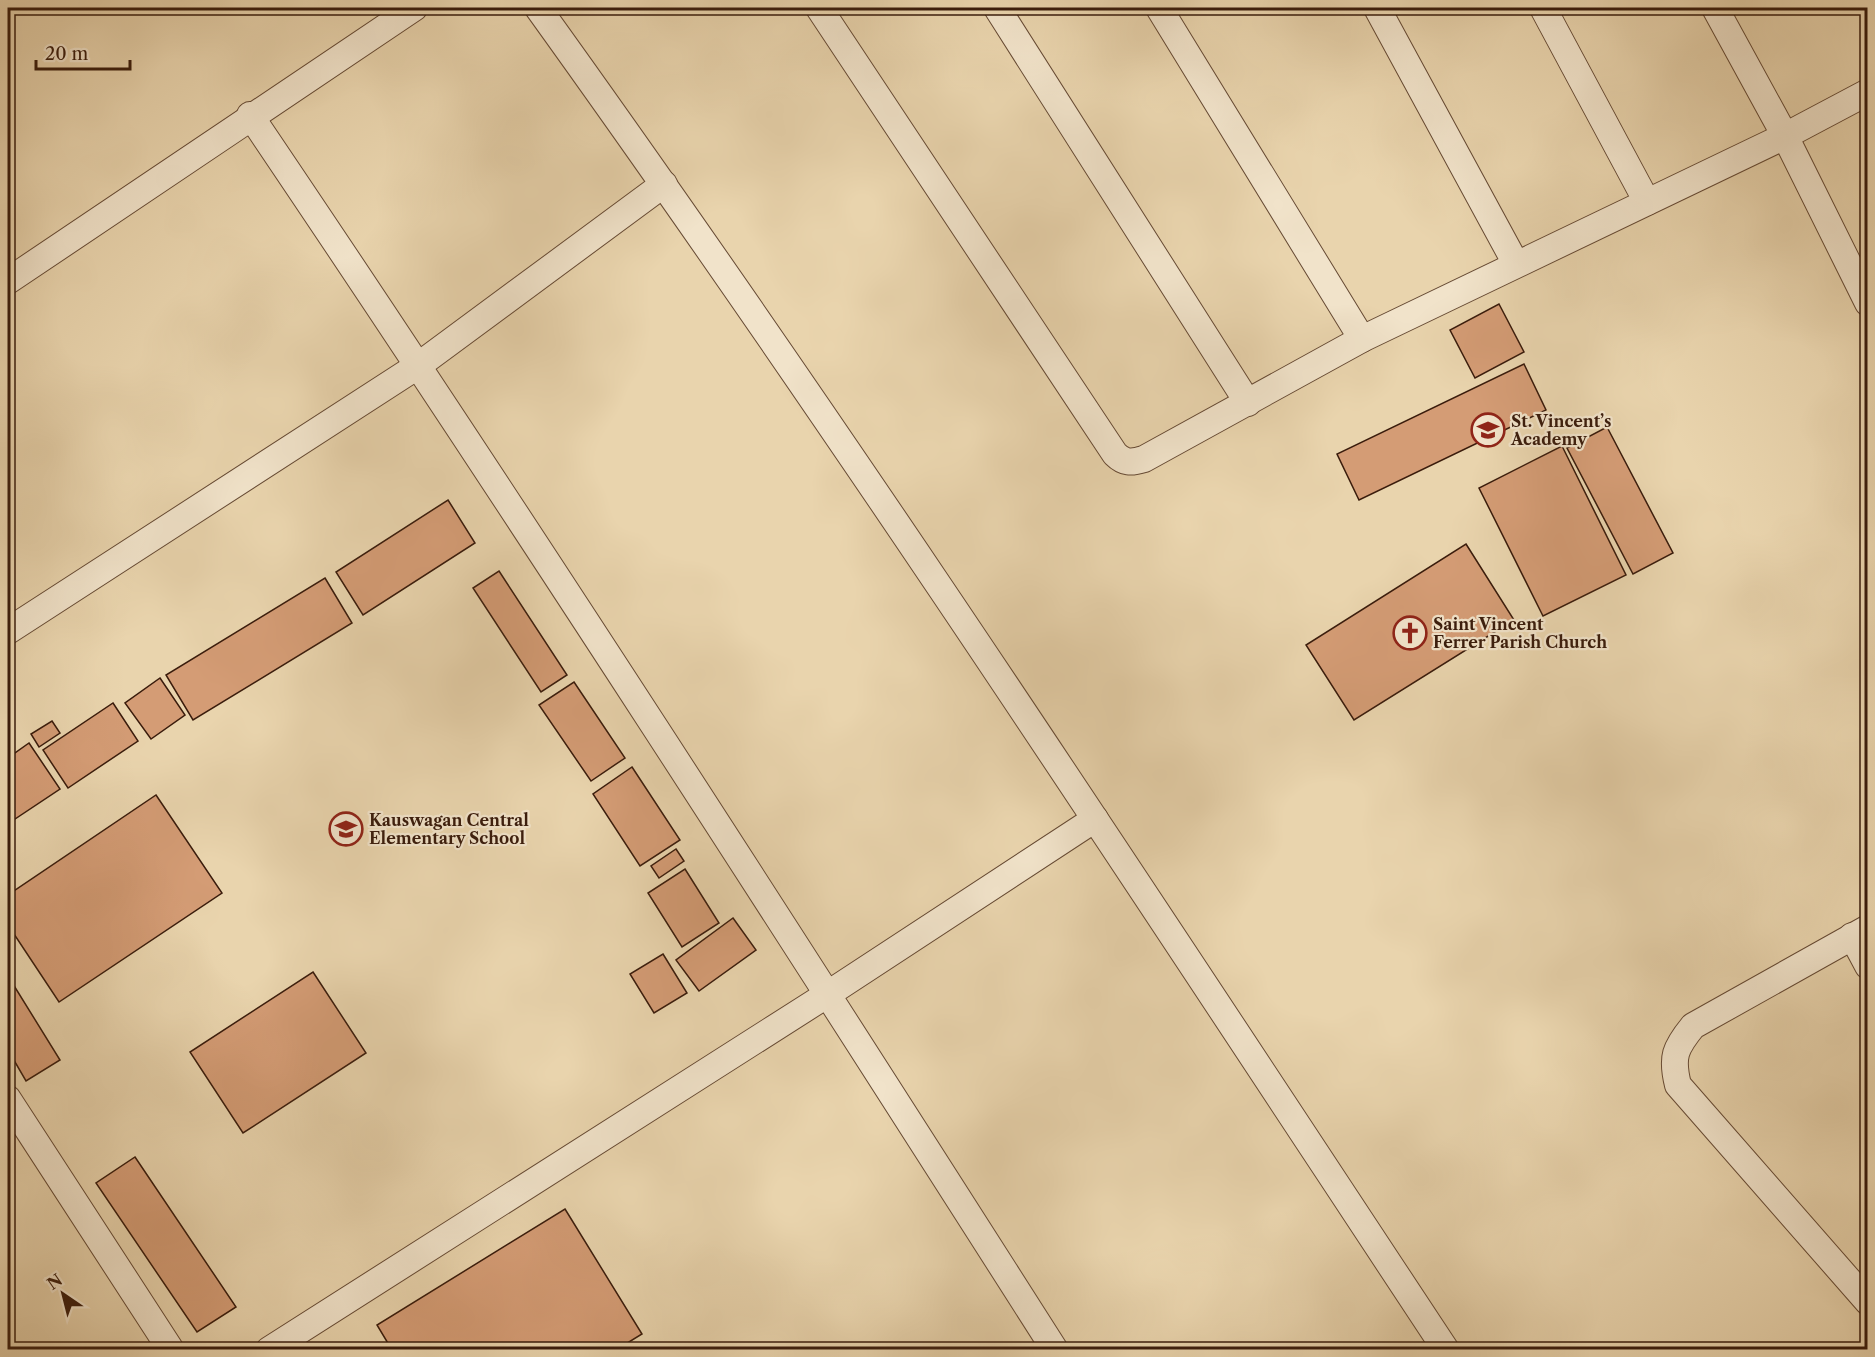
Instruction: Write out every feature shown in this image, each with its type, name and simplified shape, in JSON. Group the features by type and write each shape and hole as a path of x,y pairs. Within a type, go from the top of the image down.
{"street":[{"path":"8,281 250,115 414,8"},
{"path":"538,8 664,184 1095,819 1446,1350"},
{"path":"819,8 1114,454 1122,460 1131,462 1144,459 1362,339 1785,136 1868,92"},
{"path":"997,8 1248,403"},
{"path":"1159,8 1362,339"},
{"path":"1377,8 1516,264"},
{"path":"1543,8 1647,202"},
{"path":"1715,8 1785,136 1868,303"},
{"path":"250,115 419,365 828,994 1055,1350"},
{"path":"8,631 419,365 664,184"},
{"path":"269,1350 828,994 1095,819"},
{"path":"1868,966 1860,932 1693,1026 1677,1046 1674,1067 1677,1084 1868,1302"},
{"path":"8,1099 171,1350"}],"building":[{"path":"1499,304 1524,352 1475,378 1450,330"},
{"path":"1524,364 1546,410 1359,500 1337,454"},
{"path":"1607,427 1673,553 1633,574 1567,448"},
{"path":"1562,446 1626,575 1543,616 1479,488"},
{"path":"448,500 475,543 363,615 336,572"},
{"name":"Saint Vincent Ferrer Parish Church","path":"1466,544 1514,620 1354,720 1306,645"},
{"path":"499,571 567,675 541,692 473,588"},
{"path":"325,578 352,623 193,720 166,675"},
{"path":"160,678 185,715 151,739 125,703"},
{"path":"574,682 625,758 591,781 539,705"},
{"path":"113,703 138,741 68,788 43,750"},
{"path":"52,721 60,733 39,747 31,734"},
{"path":"29,743 60,789 12,821 8,815 8,758"},
{"path":"632,767 680,840 640,866 593,794"},
{"path":"156,795 222,893 59,1002 8,925 8,895"},
{"path":"676,849 684,861 659,878 651,866"},
{"path":"685,869 719,923 682,947 648,893"},
{"path":"733,918 756,950 699,991 676,960"},
{"path":"663,954 687,993 654,1013 630,974"},
{"path":"313,972 366,1053 243,1133 190,1052"},
{"path":"8,976 60,1060 26,1081 8,1050"},
{"path":"135,1157 236,1307 197,1332 96,1183"},
{"path":"565,1209 642,1334 616,1350 392,1350 377,1325"}],"place":[{"name":"St. Vincent’s Academy","path":"1488,430"},
{"name":"Saint Vincent Ferrer Parish Church","path":"1410,633"},
{"name":"Kauswagan Central Elementary School","path":"346,829"}]}
